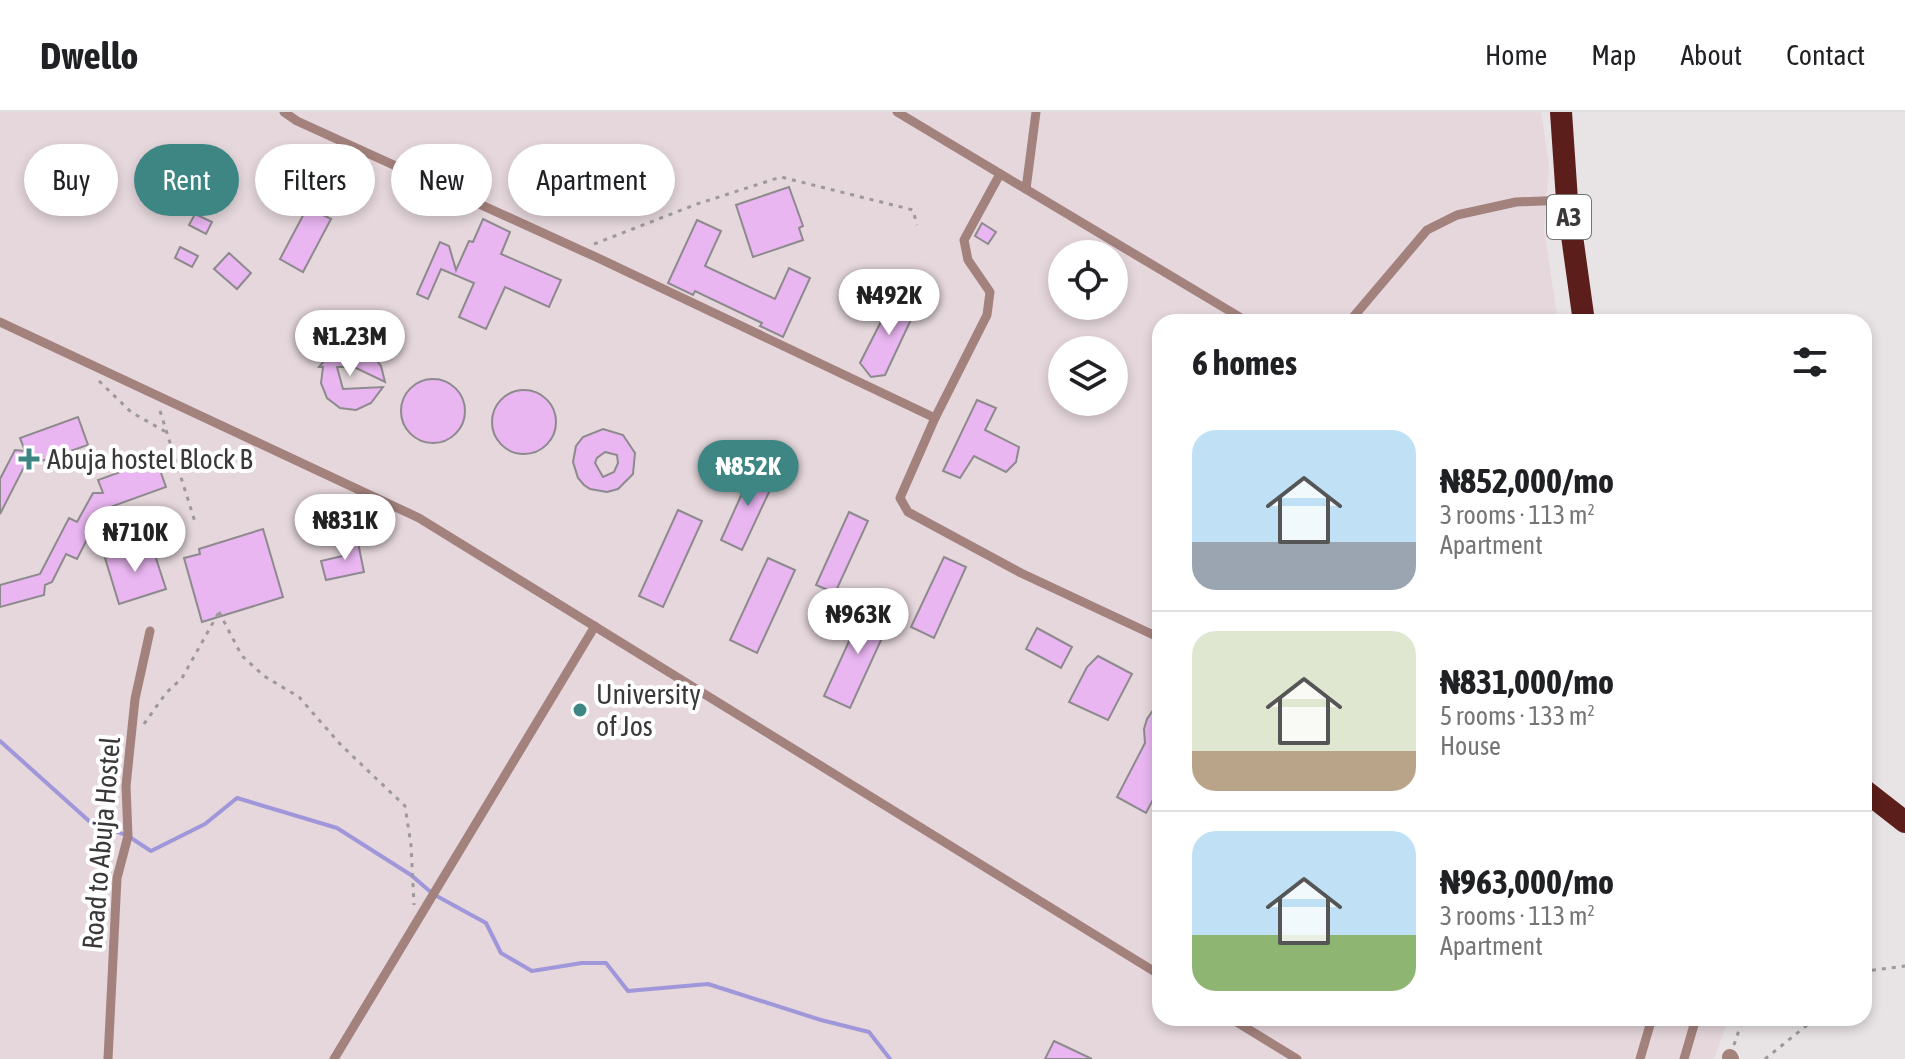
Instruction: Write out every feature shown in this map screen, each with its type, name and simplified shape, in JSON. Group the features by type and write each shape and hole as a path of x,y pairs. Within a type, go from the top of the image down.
{"highway":[{"name":"A3","path":"1561,112 1567,200 1583,314"},
{"path":"1872,796 1905,822"}],"lane":[{"path":"284,112 297,121 580,249 935,418"},
{"path":"897,112 1235,314"},
{"path":"1026,189 1036,112"},
{"path":"1000,174 964,240 968,260 990,292 987,315 935,418 900,498 908,512 1021,573 1152,634"},
{"path":"1356,314 1427,230 1472,211 1516,202 1567,200"},
{"path":"0,322 419,518 1152,970"},
{"path":"334,1059 595,626"},
{"name":"Road to Abuja Hostel","path":"108,1059 117,878 128,836 126,786 135,699 150,631"},
{"path":"1243,1026 1297,1059"},
{"path":"1640,1059 1650,1026"},
{"path":"1684,1059 1694,1026"}],"path":[{"path":"580,249 697,204 781,177 913,210 917,225"},
{"path":"91,364 101,385 131,412 166,432"},
{"path":"163,398 160,412 196,525"},
{"path":"132,739 166,693 182,678 219,612 242,656 264,676 299,697 341,745 405,806 411,845 415,924"},
{"path":"1872,970 1905,966"},
{"path":"1730,1058 1740,1026"},
{"path":"1765,1059 1806,1026"}],"shaded area":[{"name":"University of Jos","path":"0,112 1541,112 1549,165 1544,229 1557,314 1152,314 1152,1026 1726,1026 1714,1059 0,1059"}],"building":[{"path":"789,187 803,226 799,228 803,240 753,257 736,205"},
{"path":"194,216 212,222 206,234 189,225"},
{"path":"303,216 331,219 303,272 280,259"},
{"path":"483,219 510,232 501,254 561,280 549,307 505,287 486,329 459,317 474,283 441,269 428,299 417,294 440,242 449,246 456,270"},
{"path":"697,220 721,231 705,266 775,299 789,268 810,278 783,337 760,326 762,323 695,291 693,295 668,283"},
{"path":"982,223 996,232 988,244 975,236"},
{"path":"180,247 198,256 192,267 175,258"},
{"path":"229,253 251,273 237,289 214,269"},
{"path":"913,296 916,309 885,375 871,377 860,363 892,300"},
{"path":"348,347 371,353 381,366 385,382 354,367 337,367 343,389 383,387 371,403 356,410 340,408 327,398 321,383 323,367 319,367 333,350 334,353"},
{"path":"433,379 451,385 459,393 465,411 459,429 451,437 433,443 415,437 407,429 401,411 407,393 415,385"},
{"path":"524,390 542,396 550,404 556,422 550,440 542,448 524,454 506,448 498,440 492,422 498,404 506,396"},
{"path":"977,400 996,408 985,430 1019,447 1016,462 1006,472 974,456 960,478 943,471"},
{"name":"Abuja hostel Block B","path":"78,417 88,445 24,467 0,514 0,479 15,450 25,451 20,438"},
{"path":"603,429 623,435 635,453 633,474 618,489 607,492 590,489 578,478 573,462 576,446 583,437","holes":["605,452 617,455 614,472 603,477 595,463 597,458"]},
{"path":"156,459 166,487 102,510 77,559 66,554 52,582 45,585 44,595 0,607 0,585 40,574 69,518 77,522 93,493 103,493 98,480"},
{"path":"754,467 776,477 742,550 721,540"},
{"path":"678,510 702,521 663,607 639,596"},
{"path":"849,512 868,521 835,593 816,585"},
{"path":"263,529 283,597 202,622 184,558 200,554 199,549"},
{"path":"357,538 364,572 326,580 321,561 347,555 344,541"},
{"path":"151,543 166,589 119,604 105,558"},
{"path":"944,557 966,567 934,638 911,627"},
{"path":"768,558 795,570 757,653 730,640"},
{"path":"866,604 892,616 850,708 824,696"},
{"path":"1037,628 1072,647 1061,668 1026,649"},
{"path":"1098,656 1132,674 1108,720 1069,702 1087,667"},
{"path":"1152,712 1152,801 1146,813 1117,797 1145,743 1147,719"},
{"path":"1054,1041 1092,1059 1045,1059"}],"waterway":[{"path":"0,741 89,821 128,836 151,851 205,824 237,798 337,828 411,875 433,894 486,923 501,953 532,971 582,963 606,963 628,991 708,984 869,1032 890,1059"}],"place":[{"name":"Abuja hostel Block B","path":"29,459"},
{"name":"University of Jos","path":"580,710"}]}
